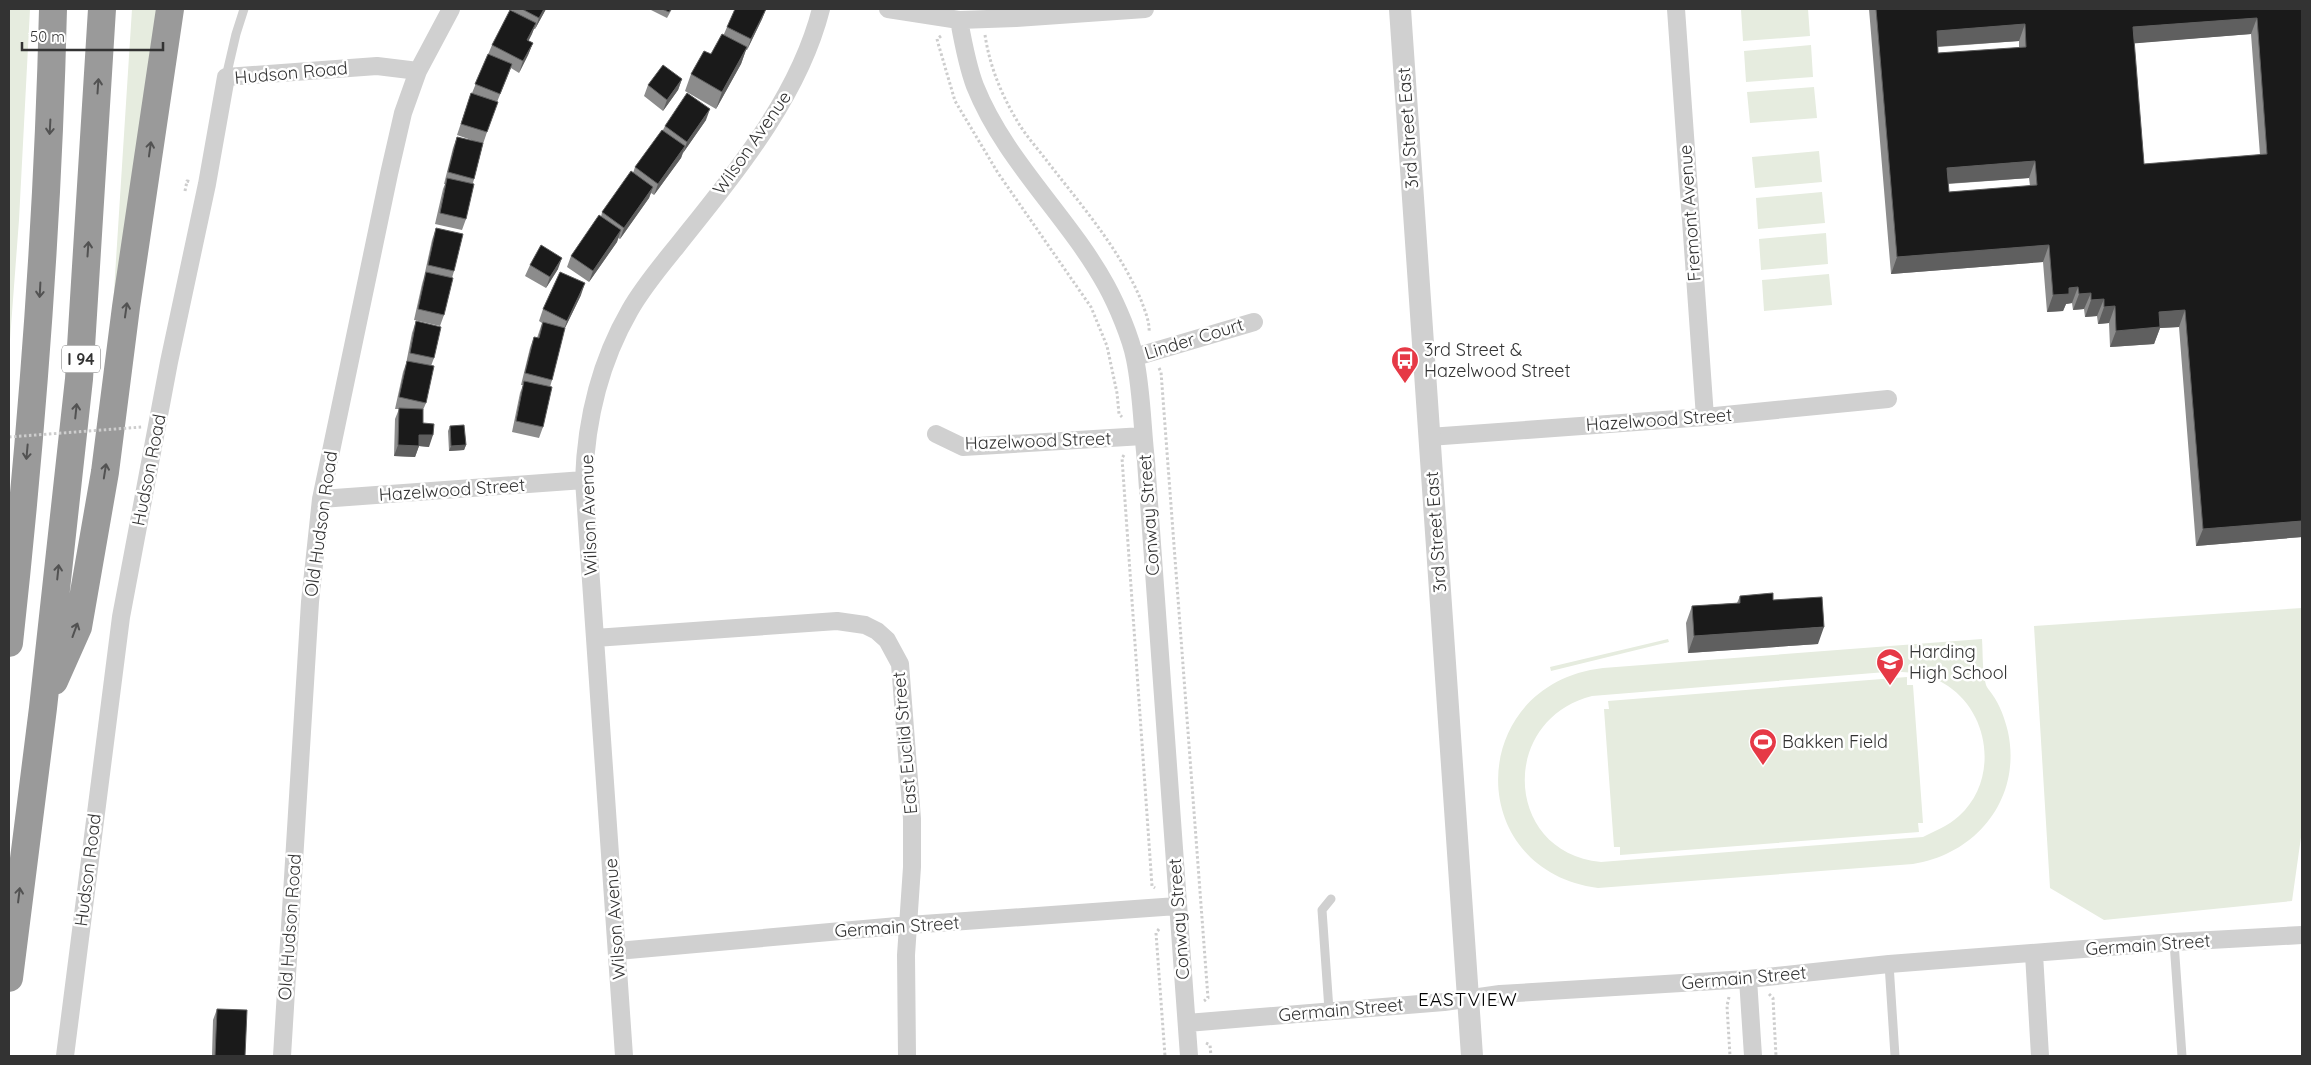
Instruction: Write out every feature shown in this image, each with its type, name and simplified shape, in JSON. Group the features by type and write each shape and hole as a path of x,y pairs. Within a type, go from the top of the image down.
{"highway":[{"name":"I 94","path":"9,643 37,347 51,100 54,9"},
{"name":"I 94","path":"9,978 43,708 79,378 102,9"},
{"path":"43,708 78,627 105,472 126,307 170,9"}],"street":[{"name":"Old Hudson Road","path":"282,1056 310,602 321,500 388,174 404,114 418,71 452,9"},
{"name":"Wilson Avenue","path":"624,1056 584,480 588,429 598,387 612,346 630,311 650,279 764,131 789,92 804,62 821,9"},
{"path":"888,9 959,20 1145,9"},
{"name":"3rd Street East","path":"1400,9 1472,1056"},
{"name":"Fremont Avenue","path":"1676,9 1705,416"},
{"name":"Conway Street","path":"959,20 974,85 987,111 1004,141 1084,249 1107,286 1135,357 1141,398 1189,1056"},
{"name":"Hudson Road","path":"65,1056 121,617 169,362 207,184 226,78 377,66 418,71"},
{"name":"Linder Court","path":"1135,357 1254,322"},
{"name":"Hazelwood Street","path":"1429,437 1705,416 1888,399"},
{"name":"Hazelwood Street","path":"936,434 963,447 1143,436"},
{"name":"Hazelwood Street","path":"321,500 584,480"},
{"name":"East Euclid Street","path":"595,638 837,621 864,624 877,631 887,640 900,664 912,819 912,867 906,955 907,1056"},
{"name":"Germain Street","path":"617,951 909,925 1177,906"},
{"name":"Germain Street","path":"1187,1024 1468,999 1500,994 1748,979 1889,964 2174,942 2302,935"},
{"path":"2034,954 2040,1056"},
{"path":"1748,979 1753,1056"}],"lane":[{"path":"226,78 244,9"},
{"path":"1329,1010 1322,910 1331,899"},
{"path":"2174,942 2182,1056"},
{"path":"1889,964 1895,1056"}],"path":[{"path":"942,35 937,39 955,101 998,173 1091,307 1107,346 1118,393 1119,414 1122,417"},
{"path":"985,35 991,64 1002,95 1020,126 1120,259 1135,286 1146,312 1150,327 1149,333"},
{"path":"1158,368 1161,372 1208,998 1204,1001"},
{"path":"9,437 142,427"},
{"path":"1125,454 1122,458 1122,468 1152,886 1155,888"},
{"path":"1159,929 1156,933 1165,1056"},
{"path":"1769,994 1773,998 1776,1056"},
{"path":"1729,997 1727,1006 1730,1056"},
{"path":"1206,1043 1210,1045 1211,1056"}],"shaded area":[{"path":"9,9 30,9 19,220 9,353"},
{"path":"132,9 164,9 113,307"},
{"path":"1808,9 1810,36 1743,41 1741,10"},
{"path":"1811,45 1813,77 1746,82 1744,51"},
{"path":"1814,87 1817,118 1750,123 1747,92"},
{"path":"1819,151 1822,182 1755,188 1752,157"},
{"path":"1822,192 1825,223 1758,229 1756,198"},
{"path":"1826,233 1828,264 1761,270 1759,239"},
{"path":"1829,274 1832,305 1764,311 1762,280"},
{"path":"2302,608 2302,830 2292,901 2104,920 2050,888 2034,626"},
{"path":"1668,639 1669,642 1551,671 1550,667"},
{"path":"1982,639 1983,668 1986,685 2000,707 2008,732 2011,756 2008,779 2001,800 1990,819 1975,835 1957,848 1936,858 1913,864 1598,888 1554,874 1522,848 1504,815 1498,777 1505,740 1525,707 1558,681 1603,668","holes":["1894,672 1926,676 1948,686 1962,698 1973,714 1981,731 1984,767 1980,785 1971,802 1955,820 1923,837 1601,862 1569,853 1545,836 1531,812 1525,785 1528,757 1540,731 1561,710 1592,696"]},
{"name":"Bakken Field","path":"1907,677 1907,685 1913,685 1923,823 1918,823 1919,832 1620,855 1620,847 1614,847 1604,709 1609,709 1608,701"}],"building":[{"path":"522,9 544,9 539,18"},
{"path":"735,9 766,9 751,39 727,27"},
{"path":"1876,9 2302,9 2302,521 2203,529 2185,310 2159,312 2160,327 2116,331 2115,306 2104,307 2104,299 2091,300 2091,293 2079,294 2078,287 2069,288 2069,294 2053,295 2049,245 1897,257","holes":["2257,18 2267,154 2144,164 2133,27","2025,24 2026,47 1938,53 1937,31","2035,161 2037,185 1949,192 1947,168"]},
{"path":"510,10 536,23 527,40 533,43 523,61 492,45"},
{"path":"722,34 747,47 722,92 691,74 704,51 711,54"},
{"path":"488,54 512,64 500,94 475,84"},
{"path":"663,65 682,79 667,100 648,85"},
{"path":"471,93 498,102 487,132 461,124"},
{"path":"687,93 710,109 687,142 665,126"},
{"path":"662,130 685,146 658,184 635,167"},
{"path":"457,137 483,143 474,179 448,172"},
{"path":"631,171 653,187 624,228 602,212"},
{"path":"447,178 474,184 466,219 440,213"},
{"path":"599,215 621,230 593,271 571,256"},
{"path":"436,228 463,234 454,271 428,265"},
{"path":"541,245 562,258 550,277 530,265"},
{"path":"426,272 453,278 444,315 418,309"},
{"path":"560,272 585,283 567,321 543,309"},
{"path":"416,321 441,327 434,358 410,353"},
{"path":"543,322 565,328 552,380 525,373 534,337 539,338"},
{"path":"407,361 434,366 426,403 399,397"},
{"path":"524,381 552,387 543,427 516,421"},
{"path":"399,408 423,409 423,423 434,424 433,435 419,435 419,446 398,445"},
{"path":"464,425 466,445 451,446 450,426"},
{"path":"1773,593 1773,600 1822,597 1824,627 1694,636 1692,606 1740,603 1740,596"},
{"path":"217,1009 247,1010 245,1056 215,1056"}],"place":[{"name":"3rd Street & Hazelwood Street","path":"1405,384"},
{"name":"Harding High School","path":"1890,686"},
{"name":"Bakken Field","path":"1763,766"}],"district":[{"name":"EASTVIEW","path":"1468,999"}]}
